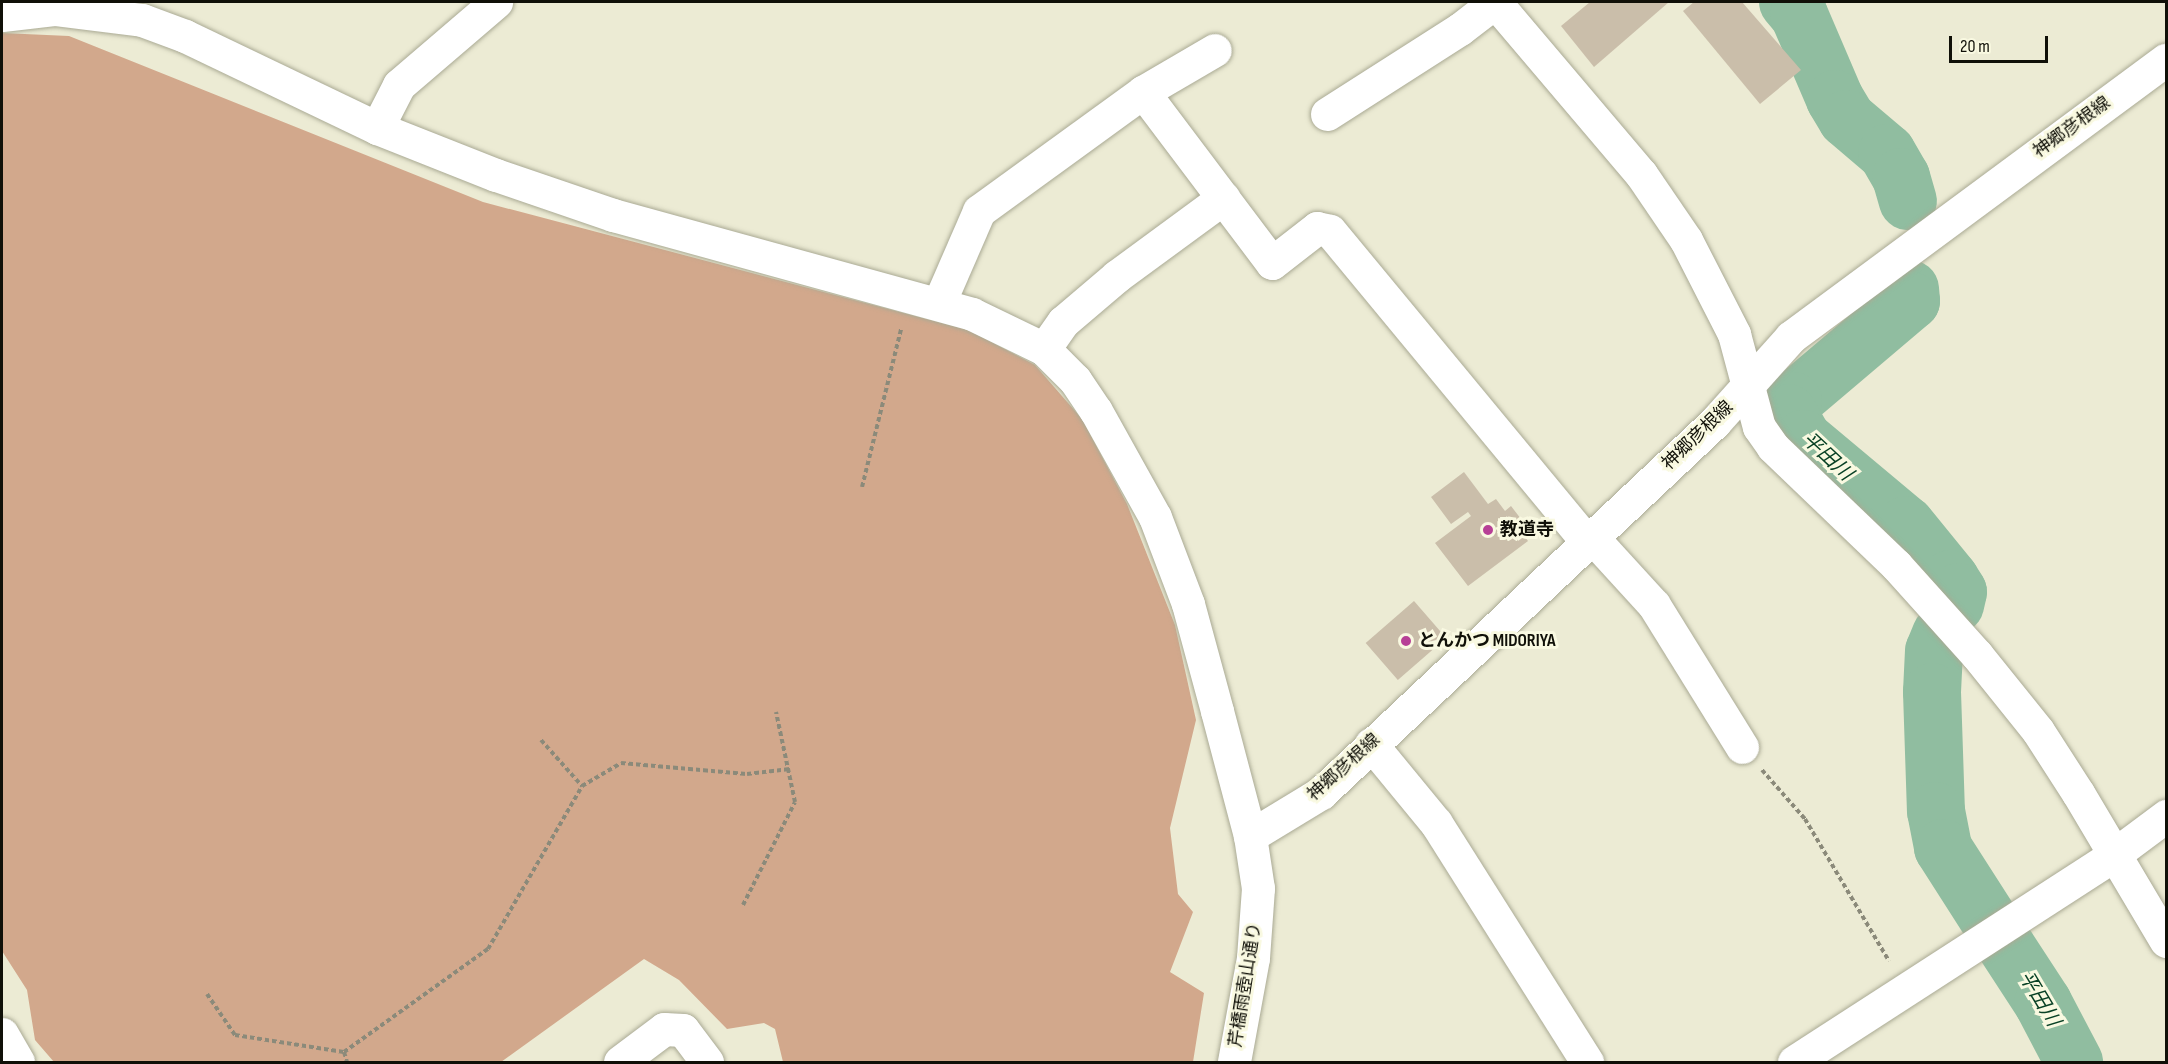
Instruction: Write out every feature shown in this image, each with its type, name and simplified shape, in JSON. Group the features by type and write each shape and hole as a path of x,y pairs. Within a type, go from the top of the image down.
{"street":[{"path":"377,128 399,85 496,2"},
{"path":"1327,114 1460,29 1495,2 1641,174 1686,240 1734,334 1746,387 1759,427 1773,447 1896,565 1977,655 2038,731 2166,941"},
{"name":"芹橋雨壺山通り","path":"2,15 54,9 142,20 185,36 377,128 613,215 939,303 1007,329 1044,349 1075,381 1105,426 1155,517 1188,604 1250,836 1258,888 1254,946 1234,1062"},
{"path":"939,303 979,211 1143,92 1215,50"},
{"name":"神郷彦根線","path":"1250,836 1321,794 1588,539 1715,422 1791,338 2166,60"},
{"path":"1143,92 1272,263 1317,228 1330,231 1588,539 1654,605 1742,747"},
{"path":"1044,349 1072,314 1223,198"},
{"path":"1371,744 1436,823 1587,1062"},
{"path":"1794,1062 2115,854 2166,816"},
{"path":"620,1062 664,1029 683,1030 707,1062"},
{"path":"2,1034 18,1062"}],"path":[{"path":"862,487 904,320"},
{"path":"743,905 795,802 790,769 776,712"},
{"path":"541,740 582,786"},
{"path":"1742,747 1805,819 1905,989"},
{"path":"207,994 235,1035 344,1052 488,950 582,786 621,763 747,774 790,769"},
{"path":"344,1052 347,1062"}],"shaded area":[{"path":"2,33 69,36 483,202 968,330 1035,365 1082,419 1127,504 1175,625 1196,720 1170,828 1178,894 1193,912 1170,972 1204,993 1193,1062 783,1062 775,1029 764,1023 727,1029 679,980 644,959 501,1062 54,1062 35,1040 27,990 2,951"}],"building":[{"path":"1590,2 1669,2 1594,67 1561,26"},
{"path":"1694,2 1742,2 1801,70 1760,104 1683,11"},
{"name":"教道寺","path":"1464,472 1488,504 1496,499 1505,511 1511,506 1528,528 1522,533 1528,541 1468,586 1435,543 1471,516 1468,512 1451,524 1431,497"},
{"name":"とんかつ MIDORIYA","path":"1414,601 1446,638 1398,680 1366,643"}],"waterway":[{"name":"平田川","path":"1788,2 1799,15 1835,99 1847,119 1887,153 1901,177 1908,201"},
{"name":"平田川","path":"1910,289 1911,301 1793,401 1788,413 1803,439 1906,525 1958,592 1955,605"},
{"name":"平田川","path":"1941,634 1934,651 1932,692 1936,811 1943,848 1991,923"},
{"name":"平田川","path":"2000,937 2043,1003 2074,1062"}],"place":[{"name":"教道寺","path":"1488,530"},
{"name":"とんかつ MIDORIYA","path":"1406,641"}]}
